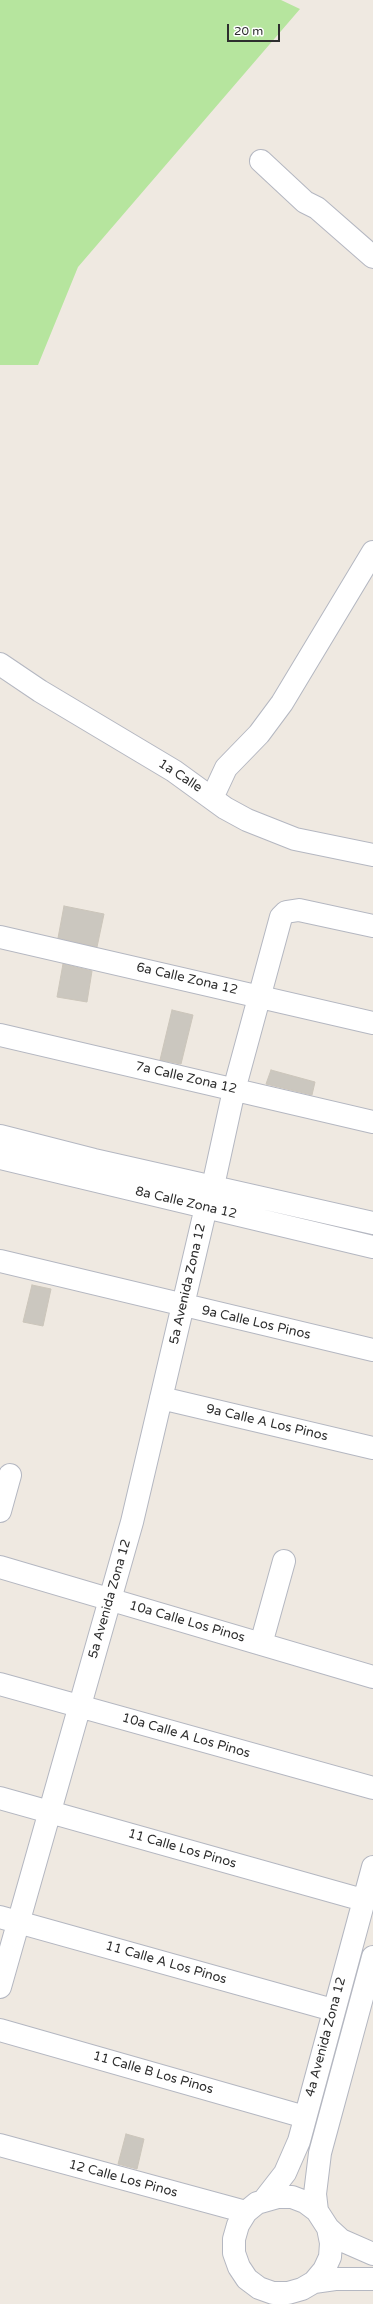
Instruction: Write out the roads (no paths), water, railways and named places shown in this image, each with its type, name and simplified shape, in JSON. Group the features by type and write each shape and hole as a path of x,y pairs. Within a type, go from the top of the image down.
{"street":[{"path":"261,161 305,202 317,208 373,257"},
{"path":"212,798 226,768 259,734 282,703 373,552"},
{"name":"1a Calle","path":"0,664 40,691 174,771 212,798 247,820 271,831 314,844 373,855"},
{"path":"213,1186 234,1090 278,923 286,912 292,910 308,911 373,926"},
{"name":"6a Calle Zona 12","path":"0,936 373,1023"},
{"name":"7a Calle Zona 12","path":"0,1035 373,1122"},
{"name":"8a Calle Zona 12","path":"0,1136 94,1160 373,1223"},
{"name":"8a Calle Zona 12","path":"0,1158 373,1247"},
{"name":"5a Avenida Zona 12","path":"0,1987 9,1919 50,1812 110,1600 135,1508 162,1398 206,1207"},
{"name":"9a Calle Los Pinos","path":"0,1260 184,1306 373,1350"},
{"name":"9a Calle A Los Pinos","path":"162,1398 373,1448"},
{"path":"0,1511 10,1475"},
{"path":"261,1644 284,1561"},
{"name":"10a Calle Los Pinos","path":"0,1567 373,1678"},
{"name":"10a Calle A Los Pinos","path":"0,1684 373,1788"},
{"name":"11 Calle Los Pinos","path":"0,1798 364,1900"},
{"name":"4a Avenida Zona 12","path":"264,2200 289,2166 305,2117 373,1867"},
{"name":"11 Calle A Los Pinos","path":"9,1919 333,2010"},
{"name":"4a Avenida Zona 12","path":"322,2220 315,2194 320,2153 373,1957"},
{"name":"11 Calle B Los Pinos","path":"0,2030 305,2117"},
{"name":"12 Calle Los Pinos","path":"0,2145 246,2212"},
{"path":"322,2220 331,2243 330,2257 324,2270 314,2282 302,2289 288,2293 273,2293 259,2288 248,2279 239,2267 234,2253 234,2239 238,2225 246,2212 264,2200 278,2197 292,2197 305,2202 341,2240 373,2254"},
{"path":"314,2282 342,2278 373,2279"}]}
